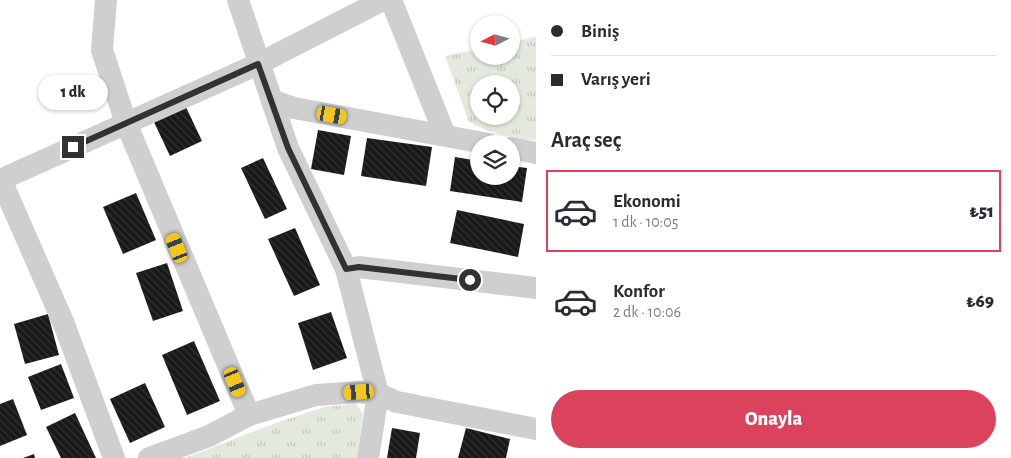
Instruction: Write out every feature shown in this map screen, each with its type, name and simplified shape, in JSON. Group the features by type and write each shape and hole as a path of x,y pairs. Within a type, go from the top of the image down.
{"street":[{"path":"106,0 102,50 126,123 249,415"},
{"path":"238,0 258,64 273,101 288,148 346,269 378,394 368,458"},
{"path":"114,458 64,324 0,180 258,64 383,0"},
{"path":"391,0 445,135"},
{"path":"273,101 294,108 470,140"},
{"path":"520,150 536,154"},
{"path":"346,269 359,267 536,287"},
{"path":"149,458 209,436 249,415 316,395 359,392 378,394 397,402 536,429"}],"green space":[{"path":"536,37 536,140 520,138 520,135 501,135 476,125 520,125 520,75 470,75 470,122 445,56 470,51 470,65 520,65 520,40"},
{"path":"356,404 363,414 357,458 185,458 273,424 324,407"}],"building":[{"path":"185,105 202,141 170,156 153,120"},
{"path":"318,130 351,136 344,175 311,169"},
{"path":"367,138 432,147 426,186 361,176"},
{"path":"455,157 470,160 470,185 520,185 520,167 527,168 522,202 450,191"},
{"path":"263,158 287,209 265,219 241,168"},
{"path":"136,193 156,240 123,254 103,207"},
{"path":"457,210 524,224 518,257 450,243"},
{"path":"295,228 320,285 294,296 268,239"},
{"path":"167,263 183,311 153,321 136,273"},
{"path":"331,312 347,358 313,370 298,323"},
{"path":"48,314 59,355 25,364 14,324"},
{"path":"194,341 220,401 187,415 162,355"},
{"path":"61,364 74,398 41,410 28,377"},
{"path":"145,383 165,427 130,443 110,399"},
{"path":"13,399 27,435 0,446 0,404"},
{"path":"75,413 96,458 61,458 46,427"},
{"path":"392,428 420,433 416,458 387,458"},
{"path":"466,428 510,439 506,458 458,458"},
{"path":"34,454 35,458 23,458"}],"route":[{"path":"73,147 258,64 273,101 288,148 346,269 359,267 470,280"}]}
